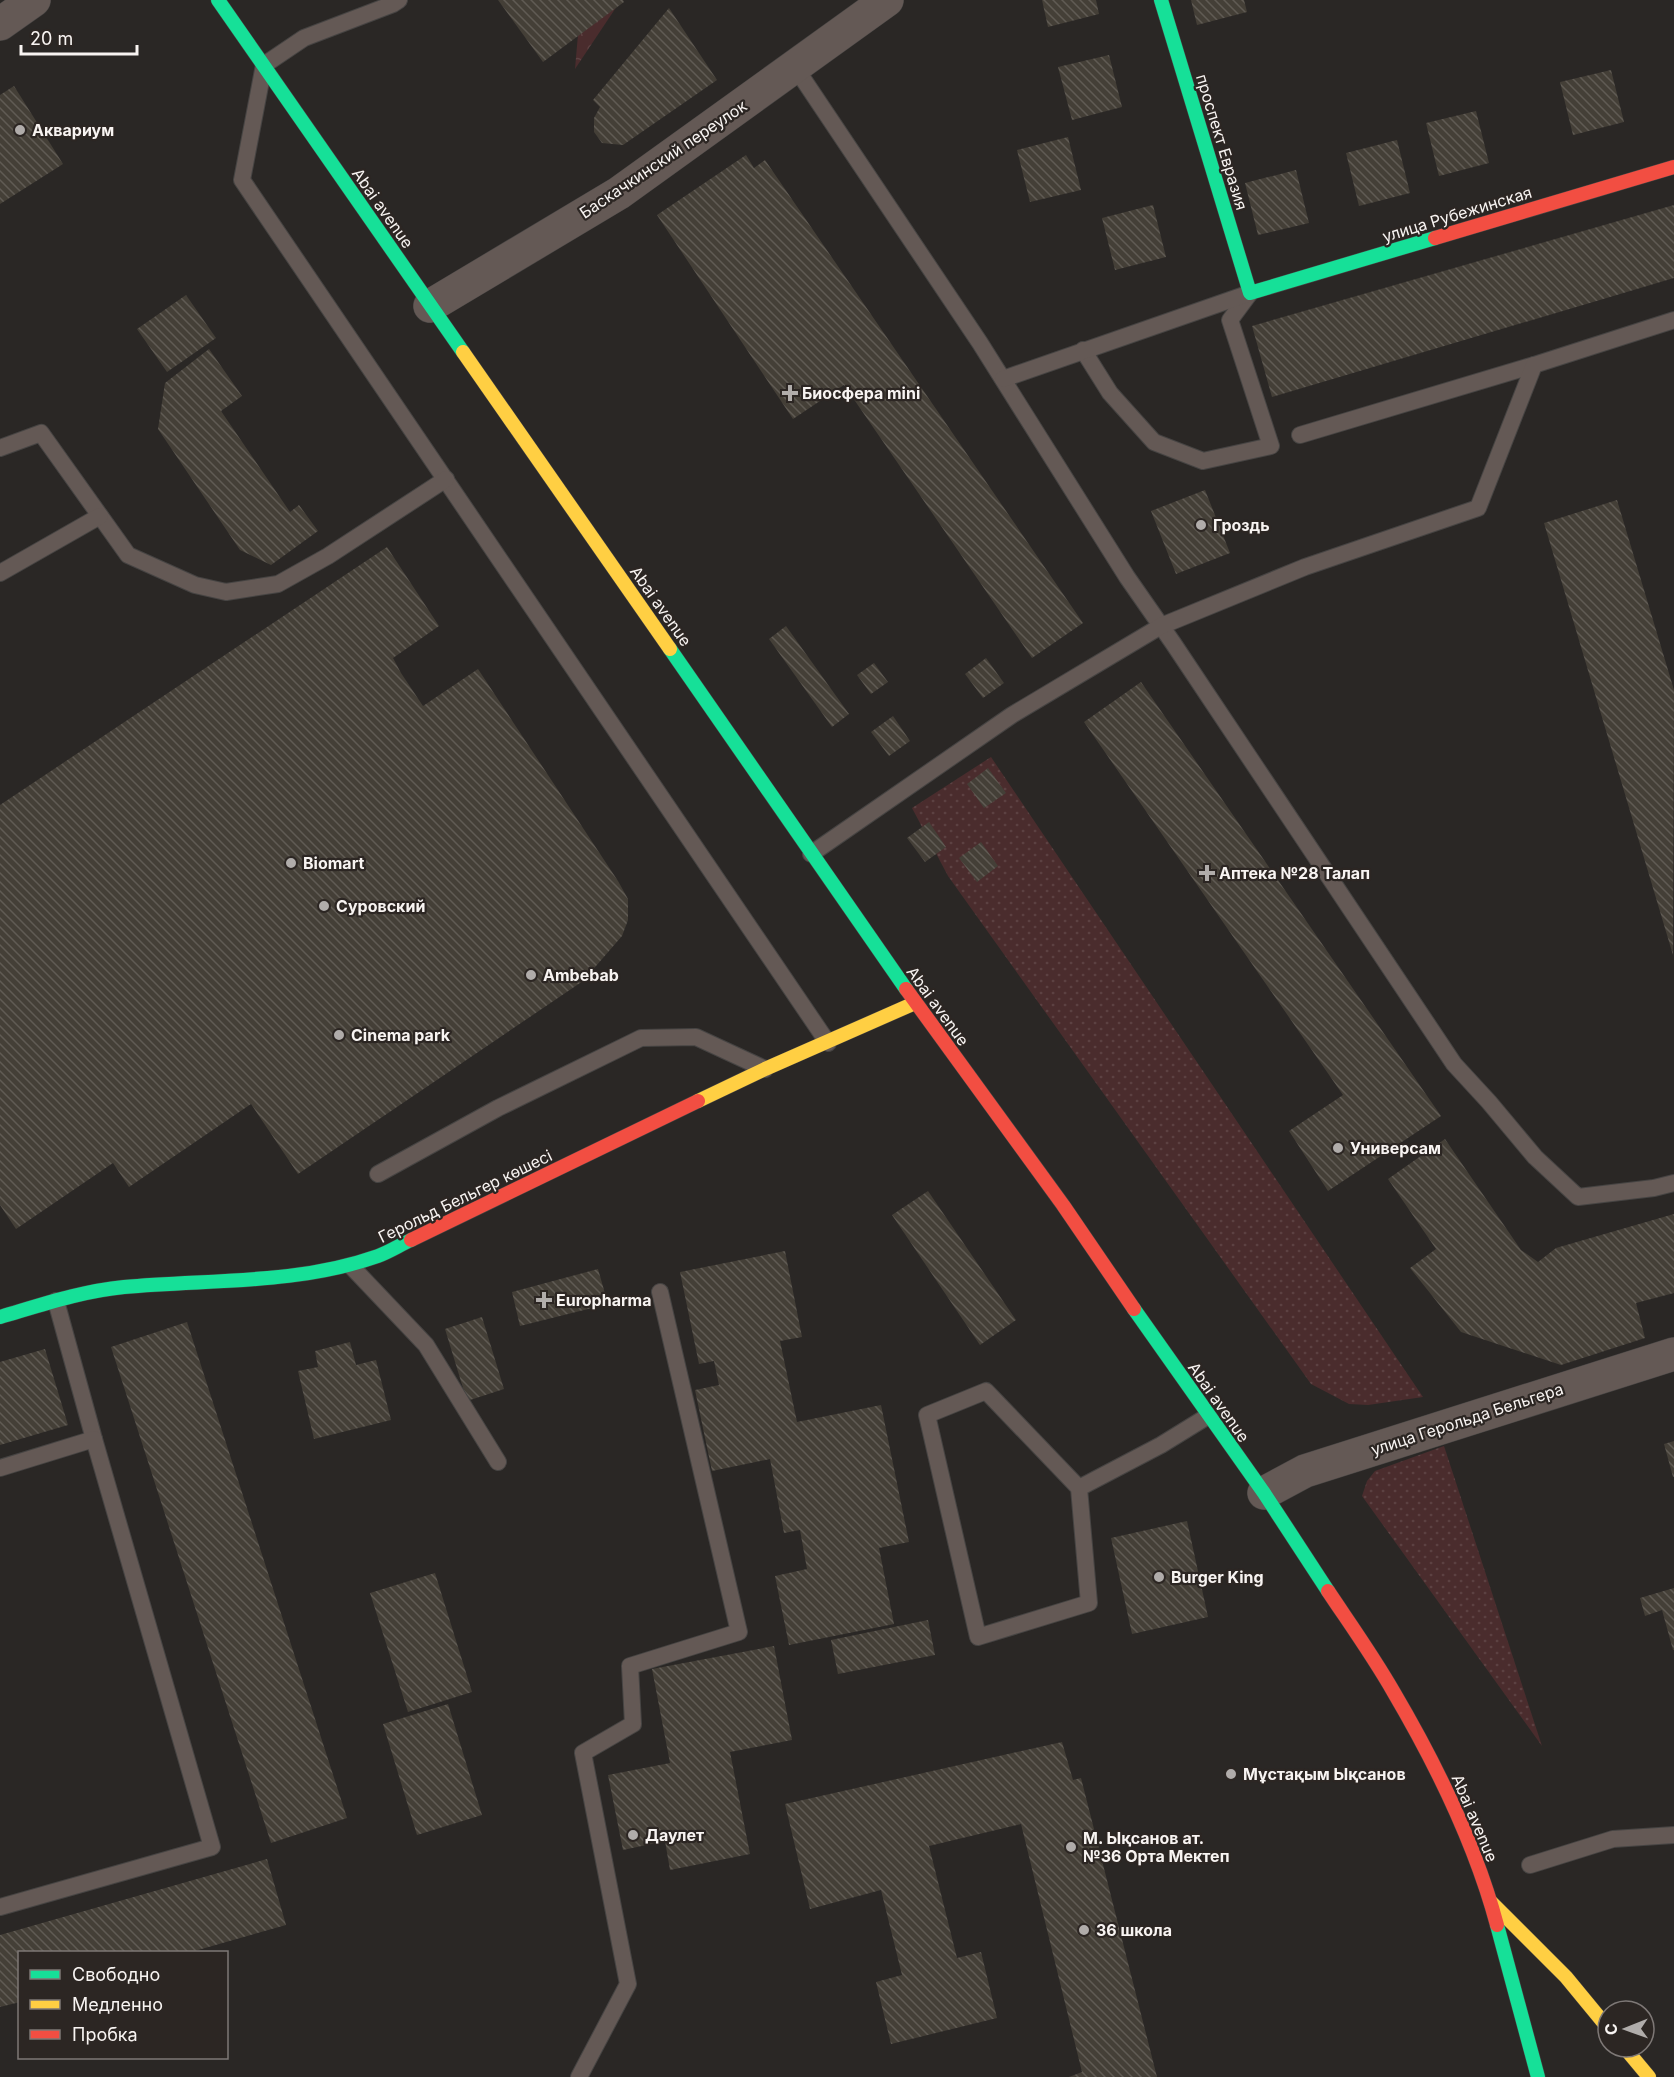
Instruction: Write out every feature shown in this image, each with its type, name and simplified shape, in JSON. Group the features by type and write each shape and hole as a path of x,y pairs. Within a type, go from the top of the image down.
{"main road":[{"name":"Abai avenue","path":"218,0 915,1003 1062,1205 1208,1416 1264,1492 1393,1690 1459,1816 1491,1902 1538,2077"},
{"name":"проспект Евразия","path":"1161,0 1250,293"},
{"name":"улица Рубежинская","path":"1250,293 1674,167"},
{"name":"Герольд Бельгер көшесі","path":"0,1317 96,1291 124,1287 283,1278 351,1266 380,1255 765,1069 915,1003"},
{"path":"1491,1902 1566,1977 1596,2013"},
{"path":"1634,2059 1649,2077"}],"street":[{"path":"0,24 34,0"},
{"name":"Баскачкинский переулок","path":"430,306 619,193 887,0"},
{"name":"улица Герольда Бельгера","path":"1264,1492 1305,1471 1674,1354"}],"lane":[{"path":"399,0 304,38 264,65 242,180 828,1043"},
{"path":"795,67 1003,379 1126,577 1454,1064 1535,1157 1578,1197 1654,1188 1674,1183"},
{"path":"1003,379 1250,293"},
{"path":"1083,350 1110,393 1154,442 1203,461 1271,446 1230,320 1250,293"},
{"path":"1300,435 1534,366 1674,320"},
{"path":"811,854 1012,716 1161,626 1305,567 1478,508 1534,366"},
{"path":"0,448 41,433 128,555 195,585 226,592 278,584 328,556 446,479"},
{"path":"0,573 100,516"},
{"path":"378,1174 498,1108 640,1038 696,1037 765,1069"},
{"path":"351,1266 426,1345 498,1462"},
{"path":"579,2077 628,1984 583,1753 633,1724 630,1666 739,1632 660,1292"},
{"path":"0,1907 212,1847 56,1301"},
{"path":"986,1391 1079,1488 1089,1604 978,1637 927,1415 986,1391"},
{"path":"1079,1488 1161,1445 1208,1416"},
{"path":"0,1468 94,1439"},
{"path":"1530,1865 1612,1839 1674,1835"}],"green space":[{"path":"581,0 621,0 575,69"},
{"path":"991,757 1423,1397 1368,1405 1349,1404 1311,1384 948,876 912,808"},
{"path":"1444,1446 1542,1746 1362,1496 1367,1481 1375,1471"}],"building":[{"path":"498,0 623,0 624,2 543,62"},
{"path":"1042,0 1096,0 1099,14 1048,27"},
{"path":"1191,0 1244,0 1247,12 1197,25"},
{"path":"669,8 717,80 623,145 602,143 594,132 594,118 600,107 593,100"},
{"path":"1109,55 1122,107 1072,120 1058,67"},
{"path":"1611,70 1624,122 1573,135 1560,82"},
{"name":"Аквариум","path":"14,86 63,164 0,204 0,95"},
{"path":"1476,111 1489,163 1439,176 1426,123"},
{"path":"1068,137 1081,190 1030,202 1017,150"},
{"path":"1397,140 1410,193 1359,206 1346,153"},
{"path":"746,155 754,168 765,160 1083,623 1032,658 844,385 793,419 657,215"},
{"path":"1296,170 1309,223 1258,235 1245,183"},
{"path":"1153,205 1166,257 1115,270 1102,218"},
{"path":"1674,205 1674,278 1272,397 1252,326"},
{"path":"186,295 216,338 167,372 137,329"},
{"path":"209,349 242,396 221,411 290,512 299,505 318,531 271,565 240,550 158,429 165,383"},
{"path":"1205,490 1230,553 1176,574 1151,511"},
{"path":"1617,500 1674,690 1673,955 1544,523"},
{"path":"387,547 439,626 393,658 401,673 423,706 478,669 628,899 628,920 622,936 583,981 298,1174 251,1104 129,1187 113,1163 16,1229 0,1205 0,805"},
{"path":"786,626 849,714 832,727 769,639"},
{"path":"986,658 1004,683 983,698 965,674"},
{"path":"874,663 888,682 871,694 857,675"},
{"path":"1141,682 1441,1116 1328,1191 1289,1131 1343,1095 1084,722"},
{"path":"893,716 910,741 889,756 871,732"},
{"path":"988,768 1006,793 984,808 967,784"},
{"path":"929,822 946,847 925,862 907,838"},
{"path":"981,842 998,866 977,882 959,858"},
{"path":"1445,1139 1521,1250 1538,1262 1556,1248 1674,1214 1674,1293 1636,1303 1645,1338 1561,1365 1461,1332 1410,1268 1436,1249 1388,1179"},
{"path":"928,1191 1016,1320 980,1345 892,1215"},
{"path":"785,1251 802,1337 780,1341 797,1422 881,1405 909,1542 879,1548 894,1624 789,1645 775,1576 807,1569 800,1530 784,1533 770,1459 712,1471 695,1390 719,1385 714,1361 699,1364 680,1272"},
{"path":"598,1269 608,1304 520,1326 512,1292"},
{"path":"482,1317 504,1389 467,1401 445,1329"},
{"path":"187,1322 347,1818 271,1843 111,1347"},
{"path":"350,1342 356,1365 376,1360 391,1420 314,1439 298,1371 318,1367 315,1351"},
{"path":"45,1349 68,1425 0,1445 0,1362"},
{"path":"1674,1441 1674,1477 1673,1477 1664,1444"},
{"name":"Burger King","path":"1187,1521 1208,1617 1132,1634 1111,1538"},
{"path":"435,1573 472,1692 408,1712 370,1593"},
{"path":"1674,1588 1673,1650 1662,1610 1645,1616 1640,1598"},
{"path":"928,1620 935,1655 838,1674 831,1640"},
{"path":"774,1646 792,1740 730,1752 750,1854 670,1870 665,1841 623,1850 608,1775 670,1763 652,1669"},
{"path":"448,1704 482,1815 417,1835 383,1724"},
{"name":"36 школа","path":"1062,1742 1073,1780 1081,1778 1157,2077 1069,2077 1082,2072 1021,1824 929,1846 957,1958 981,1952 997,2018 891,2044 876,1982 902,1975 881,1890 810,1909 785,1804"},
{"path":"267,1859 286,1925 195,1951 18,1951 18,2002 0,2007 0,1935"}],"traffic: fast":[{"path":"218,0 463,352"},
{"path":"1161,0 1250,293 1435,238"},
{"path":"670,649 906,989"},
{"path":"0,1317 62,1299 108,1289 316,1272 378,1256 411,1240"},
{"path":"1134,1309 1264,1493 1328,1591"},
{"path":"1497,1925 1538,2077"}],"traffic: slow":[{"path":"463,352 670,649"},
{"path":"698,1101 915,1003"},
{"path":"1491,1902 1566,1977 1596,2013"},
{"path":"1634,2059 1649,2077"}],"traffic: jam":[{"path":"1435,238 1674,167"},
{"path":"906,989 1063,1205 1134,1309"},
{"path":"411,1240 698,1101"},
{"path":"1328,1591 1385,1678 1439,1775 1478,1864 1497,1925"}],"place":[{"name":"Аквариум","path":"20,130"},
{"name":"Биосфера mini","path":"790,393"},
{"name":"Гроздь","path":"1201,525"},
{"name":"Biomart","path":"291,863"},
{"name":"Аптека №28 Талап","path":"1207,873"},
{"name":"Суровский","path":"324,906"},
{"name":"Ambebab","path":"531,975"},
{"name":"Cinema park","path":"339,1035"},
{"name":"Универсам","path":"1338,1148"},
{"name":"Europharma","path":"544,1300"},
{"name":"Burger King","path":"1159,1577"},
{"name":"Мұстақым Ықсанов","path":"1231,1774"},
{"name":"Даулет","path":"633,1835"},
{"name":"М. Ықсанов ат. №36 Орта Мектеп","path":"1071,1847"},
{"name":"36 школа","path":"1084,1930"}]}
